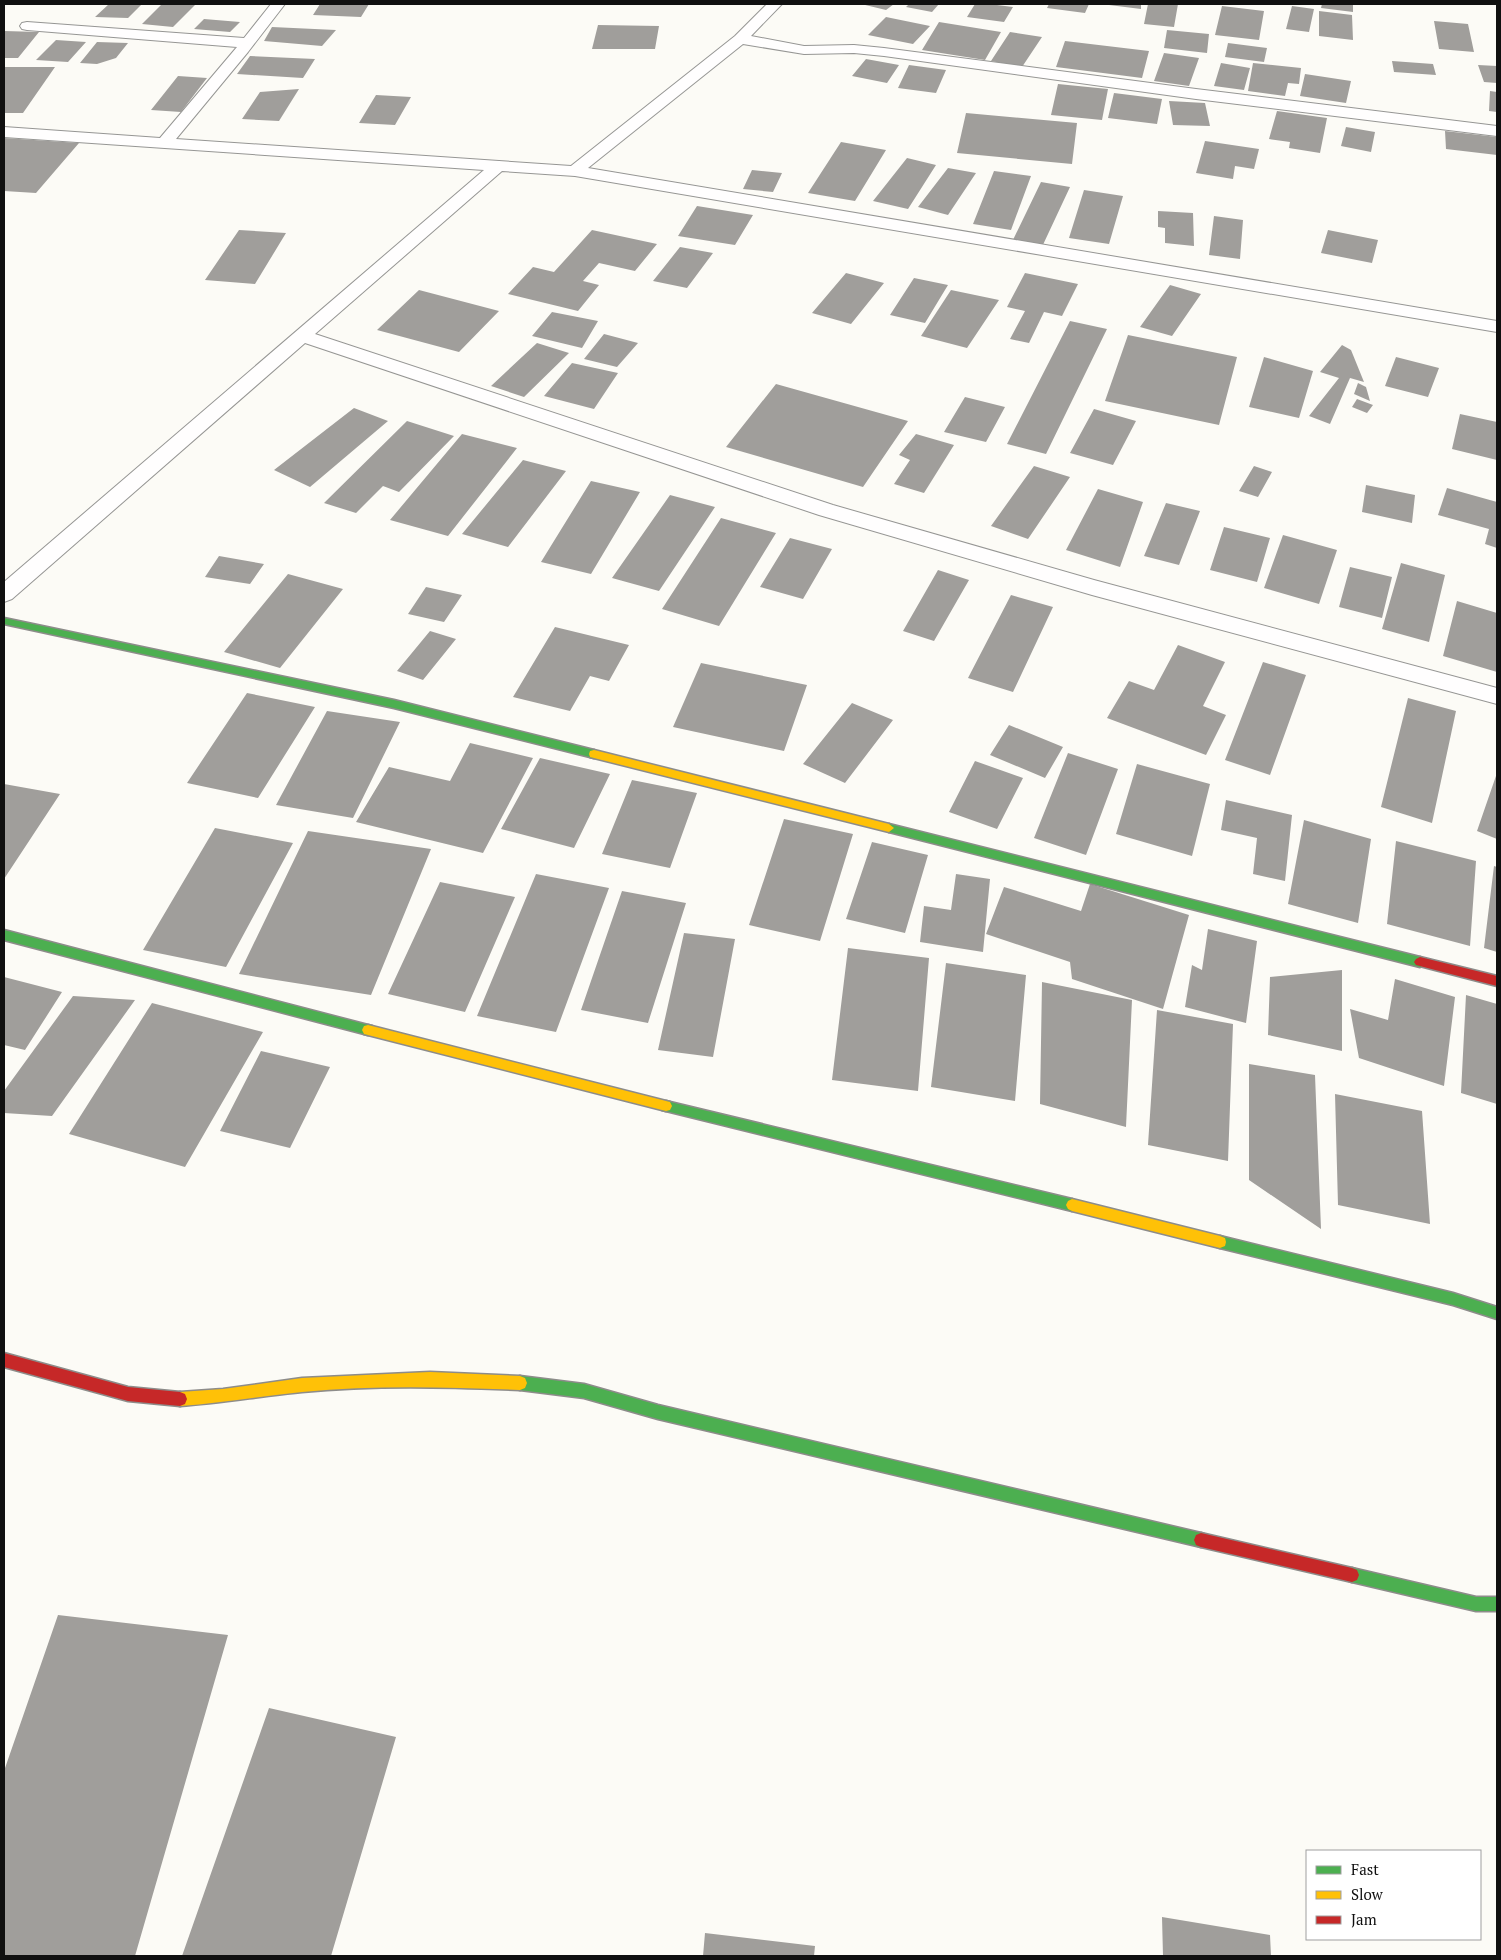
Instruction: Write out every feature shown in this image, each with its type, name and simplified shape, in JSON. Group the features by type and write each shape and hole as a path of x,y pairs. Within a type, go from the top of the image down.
{"street":[{"path":"165,142 278,4"},
{"path":"575,171 740,39 775,4"},
{"path":"27,26 247,43"},
{"path":"740,39 804,50 884,52 1205,95 1497,131"},
{"path":"4,132 575,171 1497,327"},
{"path":"4,594 498,166"},
{"path":"302,336 826,510 1092,587 1497,696"},
{"path":"4,621 394,704 1497,981"},
{"path":"4,935 582,1085 1433,1294 1497,1313"},
{"path":"4,1360 128,1394 172,1399 223,1396 302,1385 430,1379 508,1381 584,1391 658,1412 1476,1604 1497,1604"}],"building":[{"path":"109,4 142,4 128,18 95,17"},
{"path":"162,4 196,4 173,27 142,24"},
{"path":"320,4 369,4 361,17 313,15"},
{"path":"861,4 894,4 886,10"},
{"path":"909,4 939,4 932,12 906,7"},
{"path":"975,4 1013,7 1004,22 967,17"},
{"path":"1049,4 1089,4 1085,13 1047,8"},
{"path":"1101,4 1141,4 1141,9"},
{"path":"1148,4 1178,4 1174,27 1144,24"},
{"path":"1322,4 1353,4 1353,12 1321,8"},
{"path":"1222,6 1264,11 1259,40 1215,35"},
{"path":"1292,6 1314,9 1309,32 1286,29"},
{"path":"1319,11 1352,15 1353,40 1319,36"},
{"path":"886,17 930,26 913,44 868,35"},
{"path":"204,19 240,22 230,32 194,29"},
{"path":"1434,21 1468,24 1474,52 1439,49"},
{"path":"939,22 1001,32 985,60 922,50"},
{"path":"598,25 659,26 655,49 592,49"},
{"path":"272,27 336,30 322,46 264,41"},
{"path":"1167,30 1209,34 1207,53 1164,48"},
{"path":"4,31 39,32 18,58 4,58"},
{"path":"1010,32 1042,37 1022,67 991,61"},
{"path":"56,40 86,42 68,62 36,60"},
{"path":"1065,41 1149,51 1142,78 1056,67"},
{"path":"97,42 128,43 116,58 97,64 80,63"},
{"path":"1228,43 1267,48 1264,62 1225,57"},
{"path":"1164,53 1199,58 1189,86 1154,81"},
{"path":"250,56 315,59 303,78 237,74"},
{"path":"866,59 899,65 887,83 852,76"},
{"path":"1392,61 1433,64 1436,75 1394,72"},
{"path":"1221,63 1250,68 1244,90 1214,86"},
{"path":"1253,63 1301,68 1299,84 1288,83 1285,96 1248,91"},
{"path":"909,65 946,70 936,93 898,88"},
{"path":"1478,65 1497,66 1497,83 1484,82"},
{"path":"4,67 55,67 23,113 4,113"},
{"path":"1305,74 1351,81 1346,103 1300,96"},
{"path":"178,76 207,78 181,112 151,110"},
{"path":"1058,84 1108,89 1102,120 1051,115"},
{"path":"299,89 279,121 242,119 260,92"},
{"path":"1490,91 1497,92 1497,112 1489,111"},
{"path":"1114,93 1162,99 1157,124 1108,118"},
{"path":"376,95 411,97 395,125 359,123"},
{"path":"1169,101 1205,103 1210,126 1173,125"},
{"path":"1277,111 1327,118 1320,153 1289,148 1290,142 1269,139"},
{"path":"966,113 1077,123 1072,164 957,153"},
{"path":"1346,127 1375,132 1371,152 1341,146"},
{"path":"1445,131 1497,137 1497,155 1446,149"},
{"path":"4,138 79,143 36,193 4,191"},
{"path":"1205,141 1259,149 1254,169 1235,166 1233,179 1196,173"},
{"path":"841,142 886,150 855,201 808,193"},
{"path":"907,158 936,165 908,209 873,201"},
{"path":"948,168 976,173 948,215 918,207"},
{"path":"752,170 782,173 773,192 743,189"},
{"path":"994,171 1031,176 1011,230 973,224"},
{"path":"1041,182 1070,187 1041,249 1011,244"},
{"path":"1084,190 1123,196 1109,244 1069,238"},
{"path":"697,206 753,215 735,245 678,236"},
{"path":"1158,211 1193,213 1194,246 1165,243 1165,228 1158,227"},
{"path":"1214,216 1243,220 1240,259 1209,255"},
{"path":"239,230 286,233 255,284 205,280"},
{"path":"592,230 657,244 635,271 599,263 583,281 599,285 578,311 508,294 533,267 554,272"},
{"path":"1328,230 1378,240 1372,263 1321,253"},
{"path":"680,247 713,253 687,288 653,281"},
{"path":"846,273 884,283 851,324 812,313"},
{"path":"1025,273 1078,284 1062,316 1044,312 1029,343 1010,339 1025,311 1007,307"},
{"path":"914,278 948,285 925,323 890,315"},
{"path":"1170,285 1201,294 1172,336 1140,327"},
{"path":"419,290 499,311 459,352 377,330"},
{"path":"951,290 999,300 967,348 921,336"},
{"path":"552,312 598,321 582,348 532,336"},
{"path":"1070,321 1107,329 1046,454 1007,444"},
{"path":"604,334 638,343 617,367 584,359"},
{"path":"1128,335 1237,357 1219,425 1105,401"},
{"path":"537,343 569,353 524,397 491,386"},
{"path":"1342,345 1351,350 1364,382 1350,378 1330,424 1309,416 1339,378 1320,372"},
{"path":"1264,357 1313,371 1299,418 1249,407"},
{"path":"1396,357 1439,368 1428,397 1385,386"},
{"path":"572,363 618,373 594,409 544,396"},
{"path":"1358,383 1366,387 1370,401 1354,394"},
{"path":"776,384 908,421 863,487 726,447"},
{"path":"965,397 1005,407 986,442 944,432"},
{"path":"1357,399 1373,405 1367,413 1352,407"},
{"path":"354,408 388,421 310,487 274,470"},
{"path":"1094,409 1136,421 1113,465 1070,453"},
{"path":"1460,414 1497,422 1497,460 1452,449"},
{"path":"407,421 454,436 399,492 383,486 356,513 324,503"},
{"path":"462,434 517,448 448,536 390,520"},
{"path":"916,434 954,445 924,493 894,484 910,460 899,455"},
{"path":"523,460 566,471 508,547 462,534"},
{"path":"1034,466 1070,477 1028,539 991,526"},
{"path":"1254,466 1272,472 1258,497 1239,491"},
{"path":"591,481 640,492 591,574 541,562"},
{"path":"1366,485 1415,495 1412,523 1362,512"},
{"path":"1447,488 1497,502 1497,548 1485,544 1489,529 1438,515"},
{"path":"1098,489 1143,502 1120,567 1066,550"},
{"path":"670,495 715,507 659,591 612,578"},
{"path":"1166,503 1200,511 1179,565 1144,556"},
{"path":"721,518 776,533 719,626 662,609"},
{"path":"1224,527 1270,538 1257,582 1210,570"},
{"path":"1283,535 1337,550 1319,604 1264,588"},
{"path":"790,538 832,549 803,599 760,587"},
{"path":"219,556 264,564 250,584 205,577"},
{"path":"1401,563 1445,575 1429,642 1382,629"},
{"path":"1350,567 1392,577 1382,618 1339,607"},
{"path":"938,570 969,580 934,641 903,631"},
{"path":"288,574 343,589 280,668 224,652"},
{"path":"426,587 462,595 444,622 408,614"},
{"path":"1011,595 1053,607 1013,692 968,678"},
{"path":"1457,601 1497,613 1497,672 1443,656"},
{"path":"555,627 629,645 609,681 590,676 570,711 513,697"},
{"path":"430,631 456,639 423,680 397,671"},
{"path":"1178,645 1225,662 1203,706 1226,715 1206,755 1107,718 1129,681 1154,690"},
{"path":"1263,662 1306,675 1270,775 1225,760"},
{"path":"701,663 807,685 784,751 673,727"},
{"path":"247,693 315,707 258,798 187,783"},
{"path":"1408,698 1456,711 1432,823 1381,807"},
{"path":"852,703 893,720 845,783 803,764"},
{"path":"327,711 400,722 353,818 276,805"},
{"path":"1009,725 1063,747 1045,778 990,755"},
{"path":"470,743 533,758 483,853 356,822 389,767 450,781"},
{"path":"1068,753 1118,769 1086,855 1034,838"},
{"path":"540,758 610,774 574,848 501,829"},
{"path":"975,761 1023,778 997,829 949,812"},
{"path":"1137,764 1210,784 1192,856 1116,834"},
{"path":"1497,773 1497,839 1477,831"},
{"path":"632,780 697,793 670,868 602,854"},
{"path":"4,784 60,794 4,879"},
{"path":"1226,800 1292,815 1285,881 1253,874 1257,838 1221,830"},
{"path":"784,819 853,834 820,941 749,925"},
{"path":"1304,820 1371,839 1358,923 1288,904"},
{"path":"215,828 293,843 226,967 143,950"},
{"path":"308,831 431,849 371,995 239,974"},
{"path":"1396,841 1476,861 1470,946 1387,924"},
{"path":"872,842 928,855 905,933 846,919"},
{"path":"1494,866 1497,867 1497,952 1484,948"},
{"path":"536,874 609,888 556,1032 477,1016"},
{"path":"956,874 990,879 983,952 920,942 924,906 951,910"},
{"path":"440,882 515,897 465,1012 388,994"},
{"path":"1090,884 1189,915 1163,1009 1072,979 1070,962 986,934 1004,887 1081,911"},
{"path":"622,891 686,903 648,1023 581,1010"},
{"path":"1208,929 1257,941 1246,1023 1185,1007 1192,965 1202,970"},
{"path":"684,933 735,939 713,1057 658,1050"},
{"path":"848,948 929,958 918,1091 832,1080"},
{"path":"946,963 1026,975 1015,1101 931,1087"},
{"path":"1342,970 1342,1051 1268,1035 1270,977"},
{"path":"4,977 62,992 25,1050 4,1045"},
{"path":"1395,979 1455,997 1444,1086 1359,1058 1350,1009 1388,1020"},
{"path":"1042,982 1132,1000 1126,1127 1040,1104"},
{"path":"1466,995 1497,1004 1497,1104 1461,1093"},
{"path":"73,996 135,1000 52,1116 4,1113 4,1091"},
{"path":"152,1003 263,1032 185,1167 69,1134"},
{"path":"1157,1010 1233,1024 1228,1161 1148,1145"},
{"path":"261,1051 330,1067 290,1148 220,1131"},
{"path":"1249,1064 1315,1075 1321,1229 1249,1180"},
{"path":"1335,1094 1422,1111 1430,1224 1338,1205"},
{"path":"58,1615 228,1635 135,1956 4,1956 4,1771"},
{"path":"269,1708 396,1737 331,1956 182,1956"},
{"path":"1162,1917 1270,1935 1271,1956 1163,1956"},
{"path":"705,1933 815,1946 814,1956 703,1956"}],"traffic: fast":[{"path":"4,621 394,704 594,754"},
{"path":"889,828 1420,962"},
{"path":"4,935 368,1030"},
{"path":"666,1106 1072,1205"},
{"path":"1220,1242 1453,1299 1497,1313"},
{"path":"520,1383 584,1391 658,1412 1201,1540"},
{"path":"1352,1575 1476,1604 1497,1604"}],"traffic: slow":[{"path":"594,754 889,828"},
{"path":"368,1030 666,1106"},
{"path":"1072,1205 1220,1242"},
{"path":"180,1399 223,1396 302,1385 430,1379 520,1383"}],"traffic: jam":[{"path":"1420,962 1497,981"},
{"path":"4,1360 128,1394 180,1399"},
{"path":"1201,1540 1352,1575"}]}
